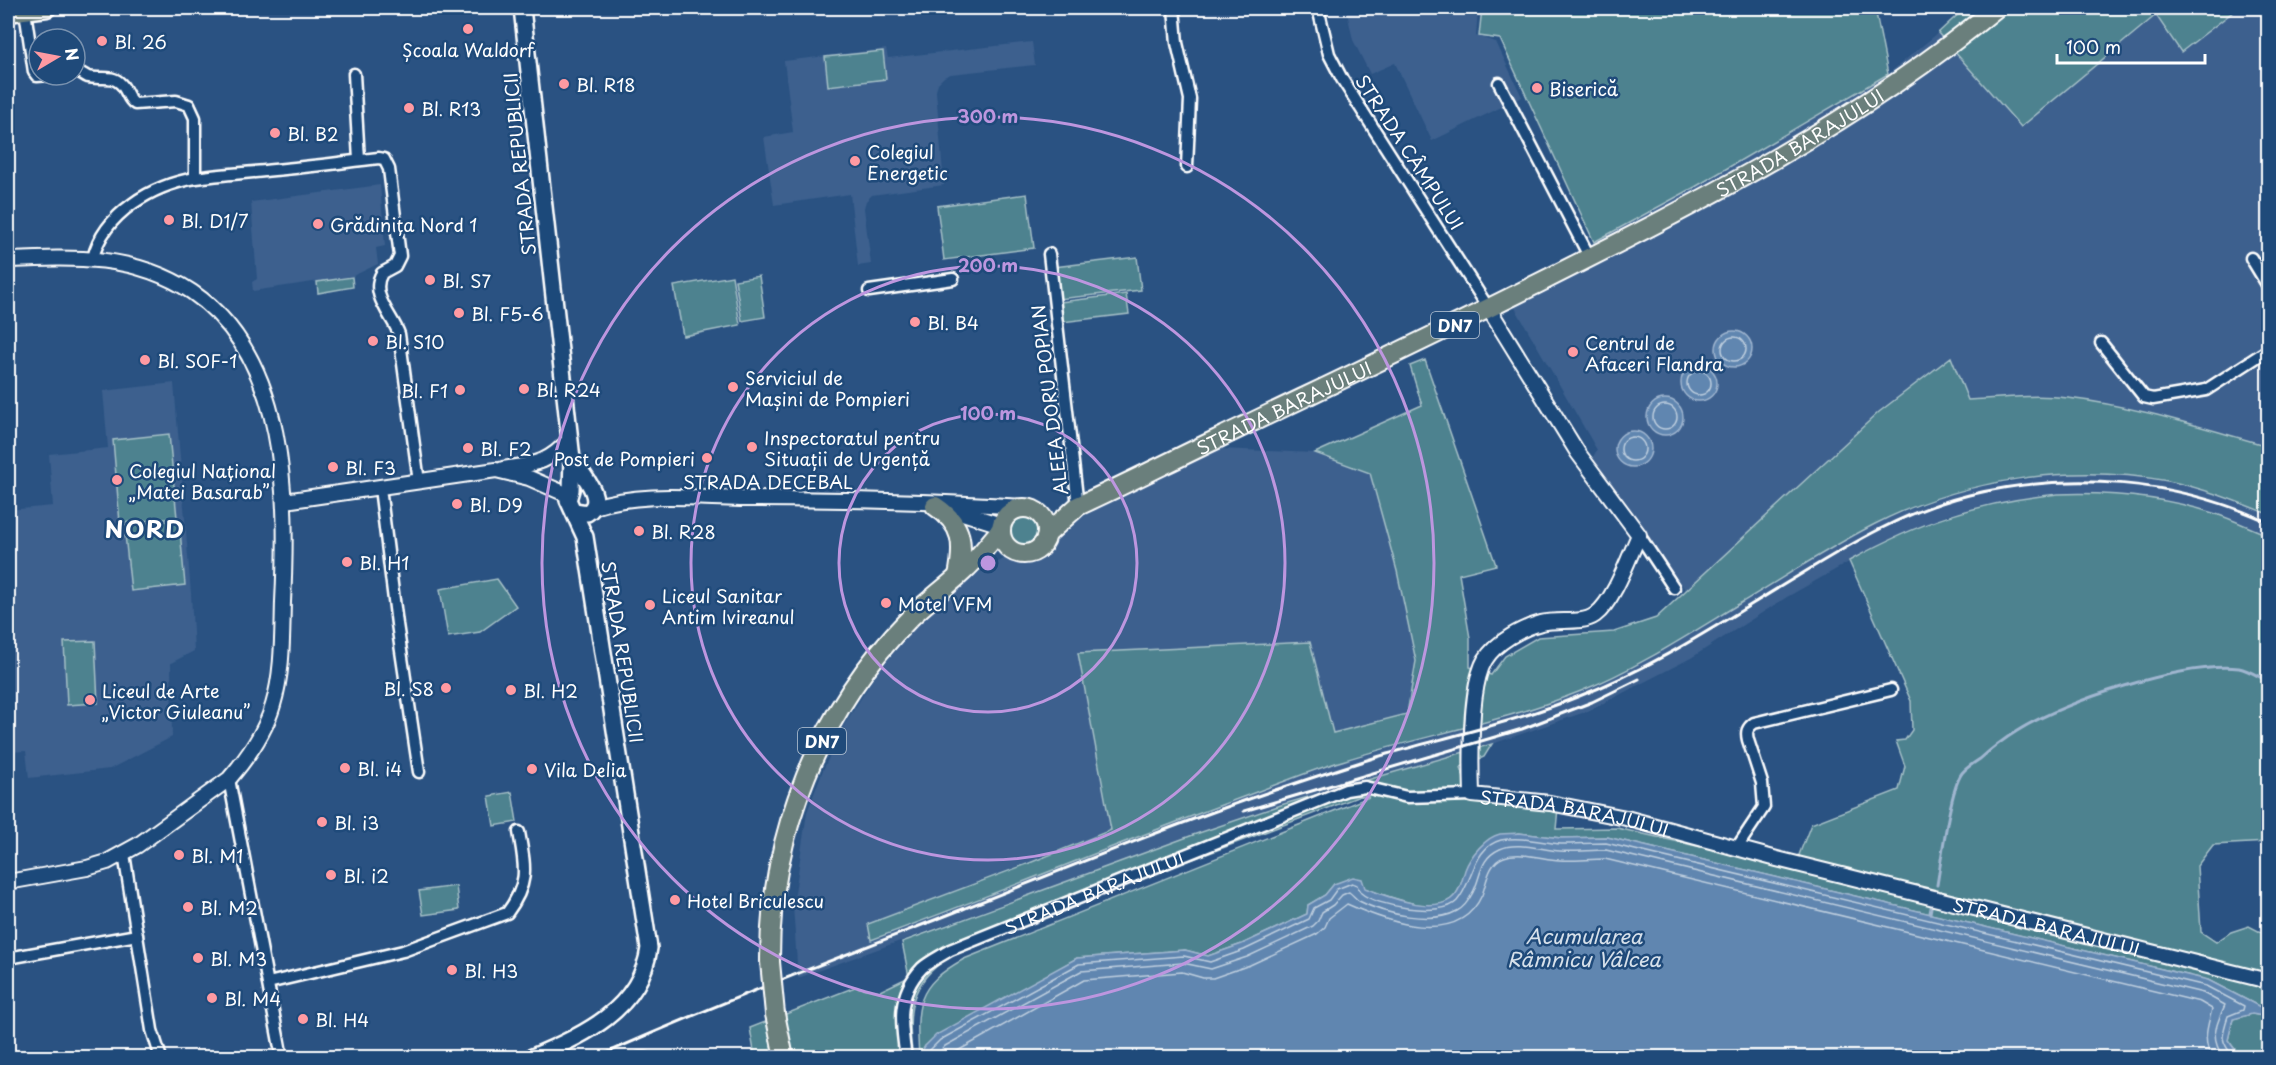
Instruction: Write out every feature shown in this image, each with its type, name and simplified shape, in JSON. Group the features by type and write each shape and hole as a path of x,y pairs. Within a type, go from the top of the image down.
{"highway":[{"name":"STRADA BARAJULUI","path":"1047,534 1078,506 1489,309 1773,160 1827,129 1946,48 1996,8"},
{"path":"935,506 951,519 959,533 963,572"},
{"name":"STRADA BARAJULUI","path":"1029,508 1078,506"},
{"path":"1029,508 1044,519 1047,534"},
{"name":"DN7","path":"784,1058 775,1014 770,962 771,915 782,851 799,793 814,758 843,702 872,662 910,618 963,572 1001,527 1009,512 1029,508"},
{"path":"1001,527 1004,542 1008,548 1020,554"},
{"name":"DN7","path":"963,572 993,559 1036,550 1047,534"}],"main road":[{"path":"8,13 47,8"},
{"name":"STRADA REPUBLICII","path":"522,8 572,459 568,504 574,511 585,537 646,924 648,958 638,985 627,1000 596,1025 564,1044 530,1058"},
{"name":"STRADA REPUBLICII","path":"572,459 592,500 585,537"},
{"path":"570,493 579,486 592,500 582,514 574,511"}],"street":[{"path":"1174,8 1177,43 1190,99 1187,167"},
{"name":"STRADA CÂMPULUI","path":"1318,8 1329,54 1342,79 1489,309"},
{"path":"35,27 36,9"},
{"path":"354,74 359,160"},
{"path":"87,76 110,77 119,81 127,91 130,101 135,104 176,101 189,105 195,118 195,178"},
{"path":"1499,83 1590,258"},
{"path":"93,258 98,242 107,226 124,210 165,188 195,178 379,158 387,163 400,252 399,261 382,273 378,284 381,301 399,334 419,482"},
{"name":"ALEEA DORU POPIAN","path":"1049,254 1078,506"},
{"path":"8,260 93,258 131,264 167,278 193,293 215,311 236,337 252,363 268,405 279,454 285,501 284,576 277,690 266,724 257,741 229,779 124,854 87,868 8,882"},
{"path":"2251,258 2268,286"},
{"path":"869,291 953,279"},
{"path":"1489,309 1578,453 1674,588"},
{"path":"2100,343 2144,397 2152,399 2205,390 2268,350"},
{"path":"285,501 541,462 559,451 570,439"},
{"path":"496,470 529,478 570,493"},
{"path":"380,488 419,772"},
{"name":"STRADA DECEBAL","path":"592,500 819,499 1029,508"},
{"name":"STRADA DECEBAL","path":"916,502 977,516 1001,527"},
{"path":"1472,795 1473,716 1480,674 1486,658 1502,643 1530,627 1554,621 1584,619 1596,614 1611,593 1639,536"},
{"path":"1736,849 1764,807 1762,783 1746,734 1749,727 1754,723 1807,709 1891,690"},
{"path":"229,779 282,1058"},
{"name":"STRADA BARAJULUI","path":"906,1058 900,1021 910,987 922,969 950,950 1346,790 1365,787 1393,795 1417,798 1472,795 1575,807 2268,981"},
{"path":"268,983 404,951 507,913 517,900 524,881 524,859 519,832"},
{"path":"124,854 152,1030 161,1058"},
{"path":"8,958 137,935"},
{"path":"639,1058 646,1058"}],"shaded area":[{"path":"1346,8 1478,8 1476,36 1496,42 1522,97 1432,141 1395,63 1370,74 1353,40"},
{"path":"2238,8 2268,8 2268,446 2117,406 2067,398 2025,396 1968,400 1950,358 1879,412 1686,591 1591,460 1597,450 1514,306 1602,261 1594,242 1888,74 1938,33 2021,127 2156,15 2196,41"},
{"name":"Colegiul Energetic","path":"1032,42 1035,65 951,74 938,83 936,91 944,185 872,195 866,201 864,208 871,264 858,266 850,194 774,205 764,137 793,132 784,61 886,49 888,58"},
{"name":"Grădinița Nord 1","path":"380,185 385,246 376,248 378,264 353,276 253,291 252,282 257,279 251,202"},
{"path":"174,383 194,651 171,663 172,737 110,769 29,778 26,751 8,752 8,510 53,506 49,454 108,448 103,391"},
{"path":"1220,449 1315,453 1370,473 1397,571 1416,661 1407,714 1333,733 1078,653 1111,830 868,924 871,940 1186,818 1342,761 1489,722 1581,691 1679,641 1877,523 1944,496 1979,487 2059,474 2132,476 2169,481 2196,488 2268,514 2268,535 2214,513 2191,507 2167,501 2107,494 2031,497 1981,506 1948,515 1886,541 1787,597 1691,658 1588,711 1492,744 1284,804 798,978 793,906 807,812 844,725 877,673 928,612 974,575 1103,506"}],"green space":[{"path":"1482,8 1875,8 1888,74 1695,187 1594,242 1500,39 1479,36"},
{"path":"1965,8 2238,8 2181,52 2156,15 2021,127 1938,33"},
{"path":"883,51 886,79 828,86 825,57"},
{"path":"1027,194 1034,248 944,260 937,206"},
{"path":"1137,257 1141,290 1058,299 1054,267"},
{"path":"732,276 740,325 683,336 674,286"},
{"path":"759,276 765,317 742,321 735,280"},
{"path":"352,277 353,287 318,293 317,282"},
{"path":"1126,294 1129,314 1062,322 1060,302"},
{"path":"1951,357 1968,400 2043,396 2068,398 2119,406 2169,418 2268,446 2268,514 2194,487 2131,476 2093,474 2018,479 1945,496 1909,508 1858,533 1661,651 1581,691 1522,712 1317,769 871,940 868,924 1111,830 1078,653 1310,642 1333,733 1407,714 1416,661 1397,571 1370,473 1315,453 1422,405 1410,366 1425,360 1496,565 1459,574 1470,638 1470,667 1491,675 1505,656 1538,637 1614,632 1656,618 1879,412"},
{"path":"169,434 177,518 120,523 113,440"},
{"path":"2058,494 2117,495 2156,499 2220,515 2268,535 2268,842 2213,845 2197,866 2201,932 2216,942 2231,932 2249,926 2268,936 2268,958 2262,985 2268,987 2268,1011 2208,980 1607,837 1561,838 1519,833 1467,866 1457,892 1451,899 1442,903 1432,905 1409,902 1362,888 1334,884 1325,895 1308,905 1307,914 1242,944 1208,956 1185,950 1077,958 925,1046 919,1057 919,1011 927,988 948,969 964,959 1369,797 1360,796 1151,875 950,957 936,966 918,988 911,1013 913,1057 755,1057 750,1028 855,987 880,991 909,977 902,942 1284,804 1492,744 1484,757 1461,767 1469,799 1558,808 1556,829 1617,828 1794,868 1811,824 1899,790 1905,766 1896,741 1905,740 1912,730 1911,701 1849,561 1900,535 1950,516 2001,502"},
{"path":"1024,516 1035,520 1039,531 1035,542 1024,546 1013,542 1009,531 1013,520"},
{"path":"179,520 185,585 131,591 124,525"},
{"path":"497,579 516,606 480,632 448,637 440,589"},
{"path":"95,641 98,703 67,705 64,642"},
{"path":"512,792 517,822 494,826 489,796"},
{"path":"456,886 459,910 423,915 419,891"},
{"path":"2252,1014 2268,1017 2268,1057 2241,1057 2228,1040 2233,1019"}],"water":[{"path":"1734,331 1747,336 1752,349 1747,362 1734,367 1721,362 1716,349 1721,336"},
{"path":"1699,365 1712,370 1717,383 1712,396 1699,401 1686,396 1681,383 1686,370"},
{"path":"1665,399 1678,404 1683,417 1678,430 1665,435 1652,430 1647,417 1652,404"},
{"path":"1633,431 1646,436 1651,449 1646,462 1633,467 1620,462 1615,449 1620,436"},
{"name":"Acumularea Râmnicu Vâlcea","path":"1519,833 1561,838 1607,837 2208,980 2268,1011 2268,1017 2252,1014 2233,1019 2228,1040 2241,1058 919,1057 925,1046 936,1035 1077,958 1185,950 1208,956 1242,944 1307,914 1308,905 1325,895 1334,884 1353,877 1362,879 1365,888 1396,899 1420,904 1442,903 1457,893 1467,865 1484,843 1500,834"}],"waterway":[{"path":"1937,885 1950,809 1962,773 2017,731 2038,719 2093,696 2156,677 2187,671 2239,668 2268,681"},
{"path":"1930,913 1932,902"}],"railway":[{"path":"595,1058 778,981 1197,818 1387,754 1507,721 1577,697 1663,657 1859,540 1946,501 2007,488 2045,483 2121,483 2196,496 2268,522"},
{"path":"1244,811 1522,729 1592,702 1639,679"}],"place":[{"name":"Școala Waldorf","path":"468,29"},
{"name":"Bl. 26","path":"102,41"},
{"name":"Bl. R18","path":"564,84"},
{"name":"Biserică","path":"1537,88"},
{"name":"Bl. R13","path":"409,108"},
{"name":"Bl. B2","path":"275,133"},
{"name":"Colegiul Energetic","path":"855,161"},
{"name":"Bl. D1/7","path":"169,220"},
{"name":"Grădinița Nord 1","path":"318,224"},
{"name":"Bl. S7","path":"430,280"},
{"name":"Bl. F5-6","path":"459,313"},
{"name":"Bl. B4","path":"915,322"},
{"name":"Bl. S10","path":"373,341"},
{"name":"Centrul de Afaceri Flandra","path":"1573,352"},
{"name":"Bl. SOF-1","path":"145,360"},
{"name":"Serviciul de Mașini de Pompieri","path":"733,387"},
{"name":"Bl. R24","path":"524,389"},
{"name":"Bl. F1","path":"460,390"},
{"name":"Inspectoratul pentru Situații de Urgență","path":"752,447"},
{"name":"Bl. F2","path":"468,448"},
{"name":"Post de Pompieri","path":"707,458"},
{"name":"Bl. F3","path":"333,467"},
{"name":"Colegiul Național „Matei Basarab”","path":"117,480"},
{"name":"Bl. D9","path":"457,504"},
{"name":"Bl. R28","path":"639,531"},
{"name":"Bl. H1","path":"347,562"},
{"name":"Motel VFM","path":"886,603"},
{"name":"Liceul Sanitar Antim Ivireanul","path":"650,605"},
{"name":"Bl. S8","path":"446,688"},
{"name":"Bl. H2","path":"511,690"},
{"name":"Liceul de Arte „Victor Giuleanu”","path":"90,700"},
{"name":"Bl. i4","path":"345,768"},
{"name":"Vila Delia","path":"532,769"},
{"name":"Bl. i3","path":"322,822"},
{"name":"Bl. M1","path":"179,855"},
{"name":"Bl. i2","path":"331,875"},
{"name":"Hotel Briculescu","path":"675,900"},
{"name":"Bl. M2","path":"188,907"},
{"name":"Bl. M3","path":"198,958"},
{"name":"Bl. H3","path":"452,970"},
{"name":"Bl. M4","path":"212,998"},
{"name":"Bl. H4","path":"303,1019"}],"district":[{"name":"NORD","path":"145,528"}]}
